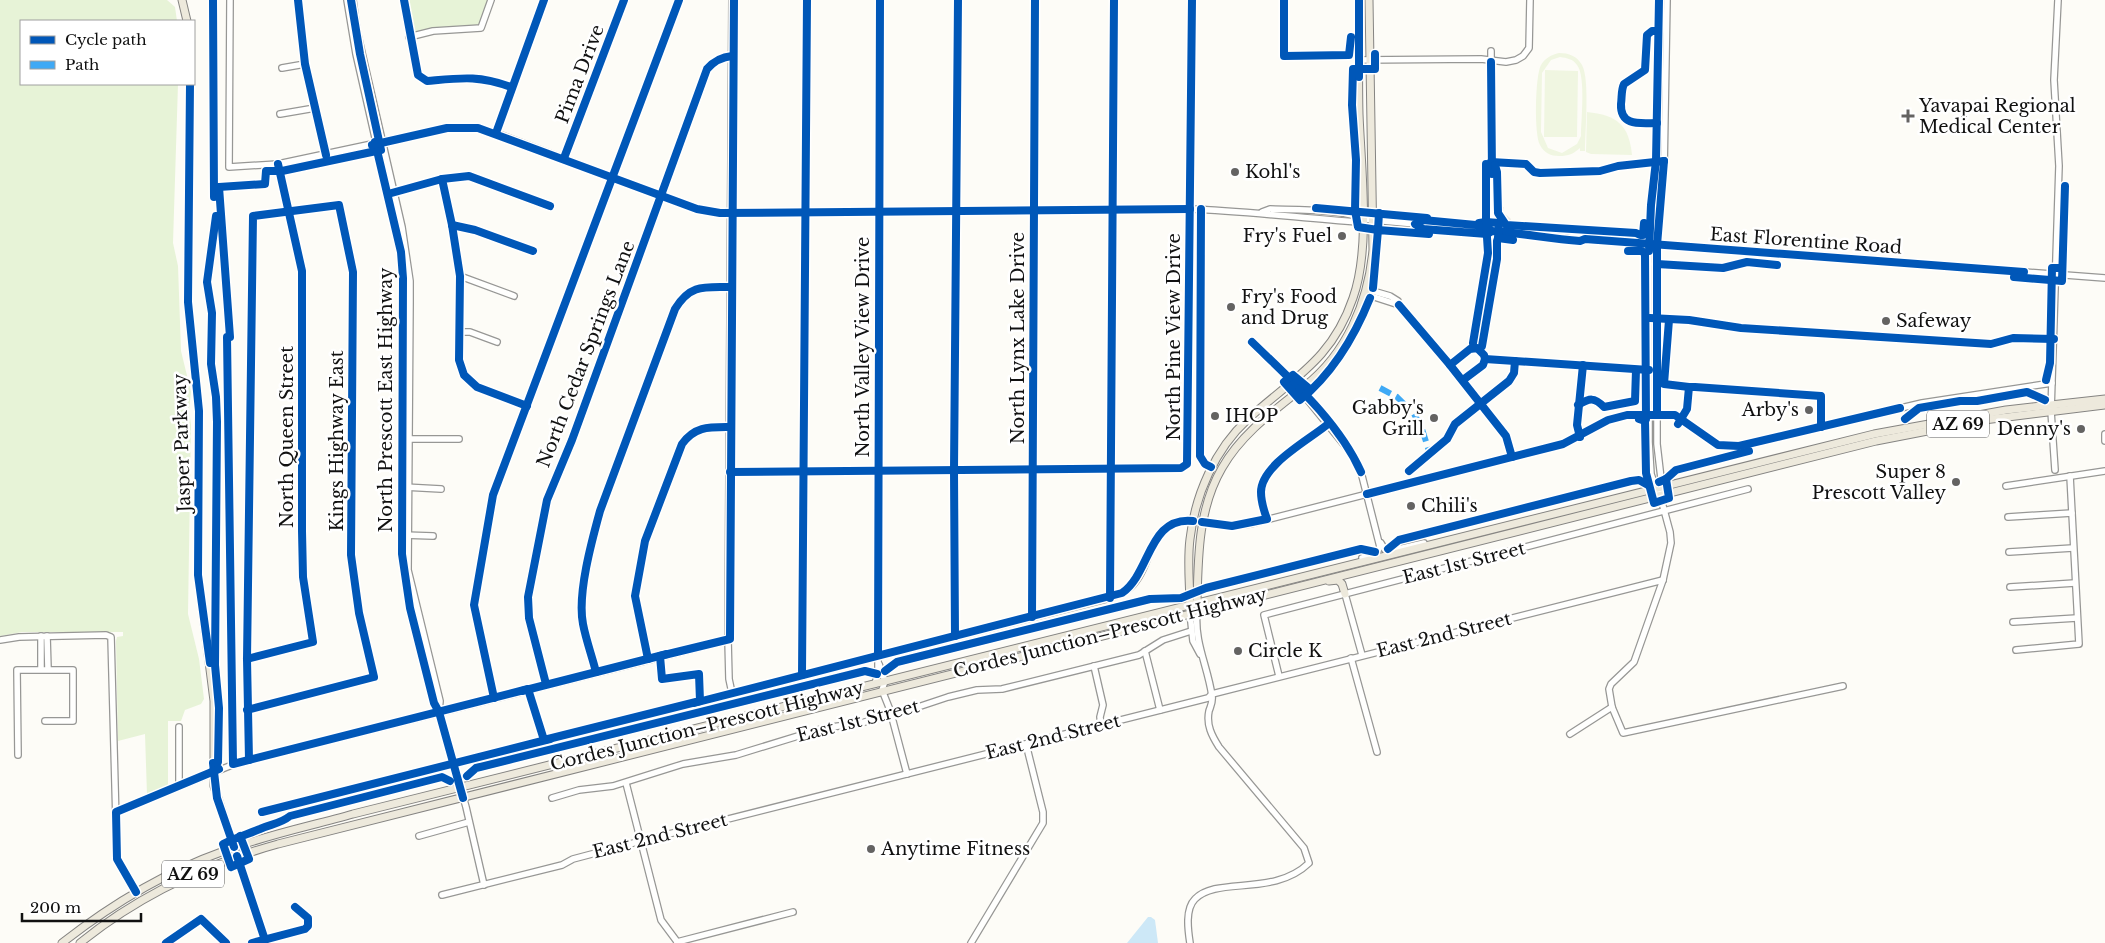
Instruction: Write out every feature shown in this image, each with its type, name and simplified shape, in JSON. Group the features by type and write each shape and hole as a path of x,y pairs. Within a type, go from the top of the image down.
{"main road":[{"path":"182,0 187,20"},
{"path":"1194,602 1190,540 1193,521 1211,467 1235,433 1247,420 1293,382 1327,349 1350,305 1362,262 1359,0"},
{"path":"1193,613 1202,522 1221,468 1233,450 1255,427 1328,364 1356,319 1366,292 1372,262 1369,0"},
{"name":"Jasper Parkway","path":"190,85 188,302 199,411 198,575 212,681 213,770 217,798 237,856"},
{"name":"Cordes Junction–Prescott Highway","path":"62,943 136,892 186,866 234,847 460,787 875,684 1194,602 1659,490 1905,428 2105,399"},
{"name":"Cordes Junction–Prescott Highway","path":"80,943 99,928 150,896 237,856 882,690 1193,613 1659,490 1902,435 2052,407 2105,405"},
{"path":"1902,435 1905,428"},
{"path":"1202,522 1199,512 1204,496 1203,488"},
{"path":"1193,521 1197,528 1196,542 1199,548"},
{"path":"1273,592 1290,591 1334,580 1342,584 1345,594"}],"street":[{"name":"East Florentine Road","path":"230,0 229,167 278,164 447,128 471,127 496,133 697,208 731,213 1190,208 1262,212 1270,209 1356,215 1362,219 1415,224 1423,220 1486,226 1492,231 1533,234 1542,231 1580,234 1585,239 1657,245 2105,278"},
{"path":"298,0 305,64 326,154"},
{"name":"North Prescott East Highway","path":"347,0 356,54 391,193 401,252 406,317 405,584 414,614 434,703 439,712 460,787 484,885"},
{"name":"North Prescott East Highway","path":"353,0 357,31 379,144"},
{"path":"404,0 409,37 418,75 427,81 470,77 489,79 511,87"},
{"path":"409,37 433,31 480,28 491,0"},
{"path":"496,133 511,87 544,0"},
{"name":"Pima Drive","path":"564,158 624,0"},
{"path":"494,698 476,622 474,605 475,589 493,495 680,0"},
{"path":"732,0 728,640 729,679 732,693"},
{"path":"802,675 807,0"},
{"name":"North Valley View Drive","path":"875,684 878,676 877,471 880,0"},
{"path":"955,636 954,470 958,0"},
{"name":"North Lynx Lake Drive","path":"1032,617 1035,0"},
{"path":"1110,598 1114,0"},
{"name":"North Pine View Drive","path":"1111,468 1181,468 1187,464 1192,0"},
{"path":"1359,60 1481,59 1492,62 1516,60 1523,56 1529,48 1530,0"},
{"path":"1659,0 1656,161 1649,244 1650,466 1659,490 1671,542 1663,580 1634,662 1611,684 1609,689 1612,707 1623,733 1843,686"},
{"path":"1659,490 1657,245 1664,172 1667,0"},
{"path":"2056,470 2052,383 2059,166 2054,80 2058,0"},
{"path":"1477,348 1492,257 1491,51"},
{"name":"North Cedar Springs Lane","path":"546,684 529,618 528,597 547,500 572,440 706,70 718,59 732,56"},
{"path":"282,68 305,64"},
{"path":"280,114 315,108"},
{"name":"North Queen Street","path":"247,659 313,642 304,577 302,531 302,271 278,164"},
{"path":"391,193 442,179 469,176 550,206"},
{"path":"442,179 460,276 459,360 464,374 477,387 527,406"},
{"name":"Kings Highway East","path":"246,710 374,677 359,614 352,564 353,272 338,204 289,212"},
{"path":"249,760 246,710 254,216 289,212"},
{"path":"452,225 475,230 533,251"},
{"path":"460,276 514,296"},
{"path":"596,672 583,624 581,602 594,532 600,511 675,309 682,299 696,288 730,287"},
{"path":"1366,292 1399,305 1463,380 1506,436 1512,457"},
{"path":"459,332 470,332 497,342"},
{"path":"1450,365 1470,349 1477,348 1484,354 1483,365 1463,380"},
{"path":"1485,359 1650,370"},
{"path":"1293,382 1354,457 1367,494 1379,540 1380,547 1375,555 1334,568"},
{"path":"1202,522 1232,526 1250,524 1563,444 1616,418 1657,414 1682,418 1706,439 1718,445 1739,446 1922,403 2052,383"},
{"path":"648,659 635,596 650,526 682,444 687,436 703,427 730,427"},
{"path":"2105,434 2105,441"},
{"path":"406,439 459,439"},
{"path":"730,472 1111,468"},
{"path":"2006,486 2105,471"},
{"path":"2016,650 2079,644 2070,476"},
{"path":"405,487 441,489"},
{"name":"East 1st Street","path":"1279,676 1264,615 1748,489"},
{"path":"2008,517 2072,513"},
{"path":"262,812 878,655 1110,598 1122,593 1134,583 1161,531 1176,521 1193,521"},
{"path":"404,535 433,536"},
{"path":"1379,540 1385,550 1390,551 1435,541 1466,537"},
{"path":"2009,552 2074,548"},
{"name":"East 2nd Street","path":"442,895 562,865 573,859 641,841 1208,698 1212,694 1362,654 1663,580"},
{"path":"2010,587 2075,582"},
{"path":"1345,594 1362,654"},
{"path":"1193,613 1191,631 1196,648 1201,656"},
{"path":"1190,943 1188,926 1190,908 1194,899 1207,890 1283,880 1300,872 1310,863 1304,848 1212,736 1208,720 1213,702 1212,694 1201,656 1193,613"},
{"path":"2013,622 2077,618"},
{"name":"East 1st Street","path":"552,798 579,790 626,783 683,764 736,755 824,728 861,724 891,713 948,697 977,690 1002,690 1139,655 1163,640 1191,631"},
{"path":"0,640 44,636 106,635 110,637 117,859 136,892"},
{"path":"44,636 45,670"},
{"path":"116,812 213,770 546,684 728,640"},
{"path":"1146,651 1160,710"},
{"path":"1351,658 1377,752"},
{"name":"North Valley View Drive","path":"878,664 885,681"},
{"path":"1094,666 1103,704 1100,717 1101,725"},
{"path":"18,755 17,670 73,670 73,721 45,721"},
{"path":"885,681 882,690 891,713 907,774"},
{"path":"891,713 890,693 898,686"},
{"path":"1570,734 1612,707"},
{"path":"179,727 179,784"},
{"path":"971,943 1043,823 1043,812 1026,744"},
{"path":"626,783 661,920 677,942 793,912"},
{"path":"419,836 469,822"},
{"path":"237,856 266,942"}],"green space":[{"path":"0,0 167,0 175,7 177,20 20,20 20,85 178,85 173,243 178,266 181,351 191,392 189,410 191,425 188,614 199,659 204,699 201,704 185,710 181,721 168,721 168,787 147,795 145,734 118,741 116,641 117,637 123,636 123,632 22,632 0,636"},
{"path":"406,0 491,0 481,28 409,37"},
{"path":"1559,53 1569,54 1578,59 1584,72 1586,82 1585,151 1580,151 1580,148 1571,154 1556,156 1546,152 1538,139 1536,93 1541,65 1544,60","holes":["1560,57 1570,59 1577,65 1580,71 1582,99 1581,136 1577,144 1562,153 1548,148 1541,132 1542,73 1551,60"]},
{"path":"1545,70 1578,71 1577,137 1544,137"},
{"path":"1587,112 1606,116 1620,123 1628,136 1632,155 1591,154 1586,152"}],"shaded area":[{"path":"1496,206 1504,207 1503,212 1511,219 1511,226 1497,223"}],"water":[{"path":"1148,917 1155,920 1158,943 1127,943"}],"marked path":[{"path":"1380,388 1397,397 1408,408"},
{"path":"1414,414 1421,426 1430,454"}],"cycle path":[{"path":"213,0 214,197"},
{"path":"298,0 305,64 326,155"},
{"path":"351,0 360,54 381,150 282,171 266,171 265,184 219,187 230,337 227,337 233,764 528,689 544,740 700,701 699,674 662,679 660,656 730,639 734,0"},
{"path":"404,0 418,75 427,81 460,78 479,79 511,87"},
{"path":"496,133 544,0"},
{"path":"564,158 624,0"},
{"path":"494,698 474,605 493,495 679,0"},
{"path":"802,675 807,0"},
{"path":"878,655 880,0"},
{"path":"955,636 954,470 958,0"},
{"path":"1032,617 1035,0"},
{"path":"1110,598 1114,0"},
{"path":"730,472 1181,468 1187,464 1192,0"},
{"path":"1284,0 1284,56 1349,55 1351,37"},
{"path":"1359,0 1359,77"},
{"path":"1649,251 1651,205 1656,161 1659,0"},
{"path":"1657,123 1638,123 1628,120 1624,117 1621,104 1624,84 1645,70 1647,35 1652,31 1658,31"},
{"path":"1375,54 1375,69 1353,69 1352,105 1356,160 1355,210 1358,227 1378,230 1379,213"},
{"path":"546,684 529,618 528,597 547,500 572,440 707,69 718,60 732,56"},
{"path":"1491,62 1492,174"},
{"path":"190,85 188,302 199,411 198,575 210,663"},
{"path":"372,145 447,128 478,128 697,209 720,213 1190,209"},
{"path":"375,142 401,252 403,278 402,554 410,608 434,703 439,712 463,798"},
{"path":"1491,162 1526,164 1534,172 1540,173 1600,171 1618,166 1664,161"},
{"path":"1657,414 1657,245 1664,161"},
{"path":"247,659 313,642 303,577 302,271 278,164"},
{"path":"1479,223 1486,222 1486,164"},
{"path":"1495,165 1497,172 1498,213 1506,225 1643,235 1644,223"},
{"path":"388,194 442,179 469,176 550,206"},
{"path":"442,179 460,276 459,360 464,375 477,387 527,406"},
{"path":"2014,277 2062,281 2065,186"},
{"path":"247,710 374,677 359,613 351,555 353,272 339,205 253,216 247,659 249,760"},
{"path":"1316,208 1427,218"},
{"path":"1201,209 1200,456 1205,464 1211,467"},
{"path":"213,771 218,762 219,708 215,665 217,422 216,397 211,364 212,313 207,282 216,216"},
{"path":"1492,231 1486,226 1423,220 1415,224 1423,229 1487,234 1492,231 1580,241 1585,239 2024,272"},
{"path":"1473,343 1488,253 1486,222 1499,223 1498,238"},
{"path":"452,225 475,230 533,251"},
{"path":"1373,288 1378,230 1429,234"},
{"path":"1482,346 1497,259 1497,241 1498,238 1513,240"},
{"path":"1628,251 1642,251 1645,254 1646,419"},
{"path":"1657,264 1723,268 1747,262 1777,265"},
{"path":"2046,380 2050,363 2052,268 2062,268"},
{"path":"596,672 583,624 582,598 586,567 600,511 675,309 686,295 692,291 705,287 731,287"},
{"path":"1311,390 1293,375 1284,382 1300,400 1312,390 1350,341 1370,298"},
{"path":"1399,305 1450,365 1506,436 1512,457"},
{"path":"1650,318 1689,320 1741,328 1991,344 2013,338 2054,339"},
{"path":"1669,320 1664,384 1689,387"},
{"path":"1252,342 1298,386 1327,418 1351,453 1361,472"},
{"path":"1450,365 1470,349 1477,348 1484,355 1483,365 1463,380"},
{"path":"1485,359 1649,370"},
{"path":"1409,471 1447,439 1455,424 1509,381 1514,373 1515,361"},
{"path":"1580,437 1577,425 1583,365"},
{"path":"1578,405 1592,400 1597,401 1604,407 1635,401 1636,370"},
{"path":"1678,424 1687,409 1689,387 1695,387 1821,396 1821,427"},
{"path":"1905,419 1919,408 1960,401 1977,401 2027,392 2045,400"},
{"path":"1367,494 1563,444 1608,420 1627,415 1675,415 1718,445 1739,446 1900,408"},
{"path":"1639,419 1645,421 1646,473 1654,503 1669,498 1666,479"},
{"path":"1202,522 1232,526 1267,519 1261,492 1263,482 1269,472 1287,454 1328,424"},
{"path":"648,659 635,596 645,541 682,444 697,431 709,428 730,427"},
{"path":"1659,482 1666,479 1676,470 1749,451"},
{"path":"1388,549 1399,540 1631,481 1639,480 1648,485"},
{"path":"694,703 1122,593 1132,584 1139,573 1158,536 1167,527 1178,522 1193,521"},
{"path":"885,671 897,662 1150,599 1181,598 1206,588 1361,549 1375,552"},
{"path":"522,691 667,654"},
{"path":"467,776 476,768 865,671 877,674"},
{"path":"262,812 550,739"},
{"path":"213,763 217,798 234,847"},
{"path":"136,892 117,859 116,812 219,769"},
{"path":"240,836 249,859 231,867 223,844 232,840 237,838 242,836 255,831 264,827 279,822 290,816 442,777 450,781"},
{"path":"237,856 265,940"},
{"path":"252,943 305,929 308,926 308,918 295,907"},
{"path":"166,943 201,919 226,943"}],"place":[{"name":"Yavapai Regional Medical Center","path":"1908,116"},
{"name":"Kohl's","path":"1235,172"},
{"name":"Fry's Fuel","path":"1342,236"},
{"name":"Fry's Food and Drug","path":"1231,307"},
{"name":"Safeway","path":"1886,321"},
{"name":"Arby's","path":"1809,410"},
{"name":"IHOP","path":"1215,416"},
{"name":"Gabby's Grill","path":"1434,418"},
{"name":"Denny's","path":"2081,429"},
{"name":"Super 8 Prescott Valley","path":"1956,482"},
{"name":"Chili's","path":"1411,506"},
{"name":"Circle K","path":"1238,651"},
{"name":"Anytime Fitness","path":"871,849"}]}
